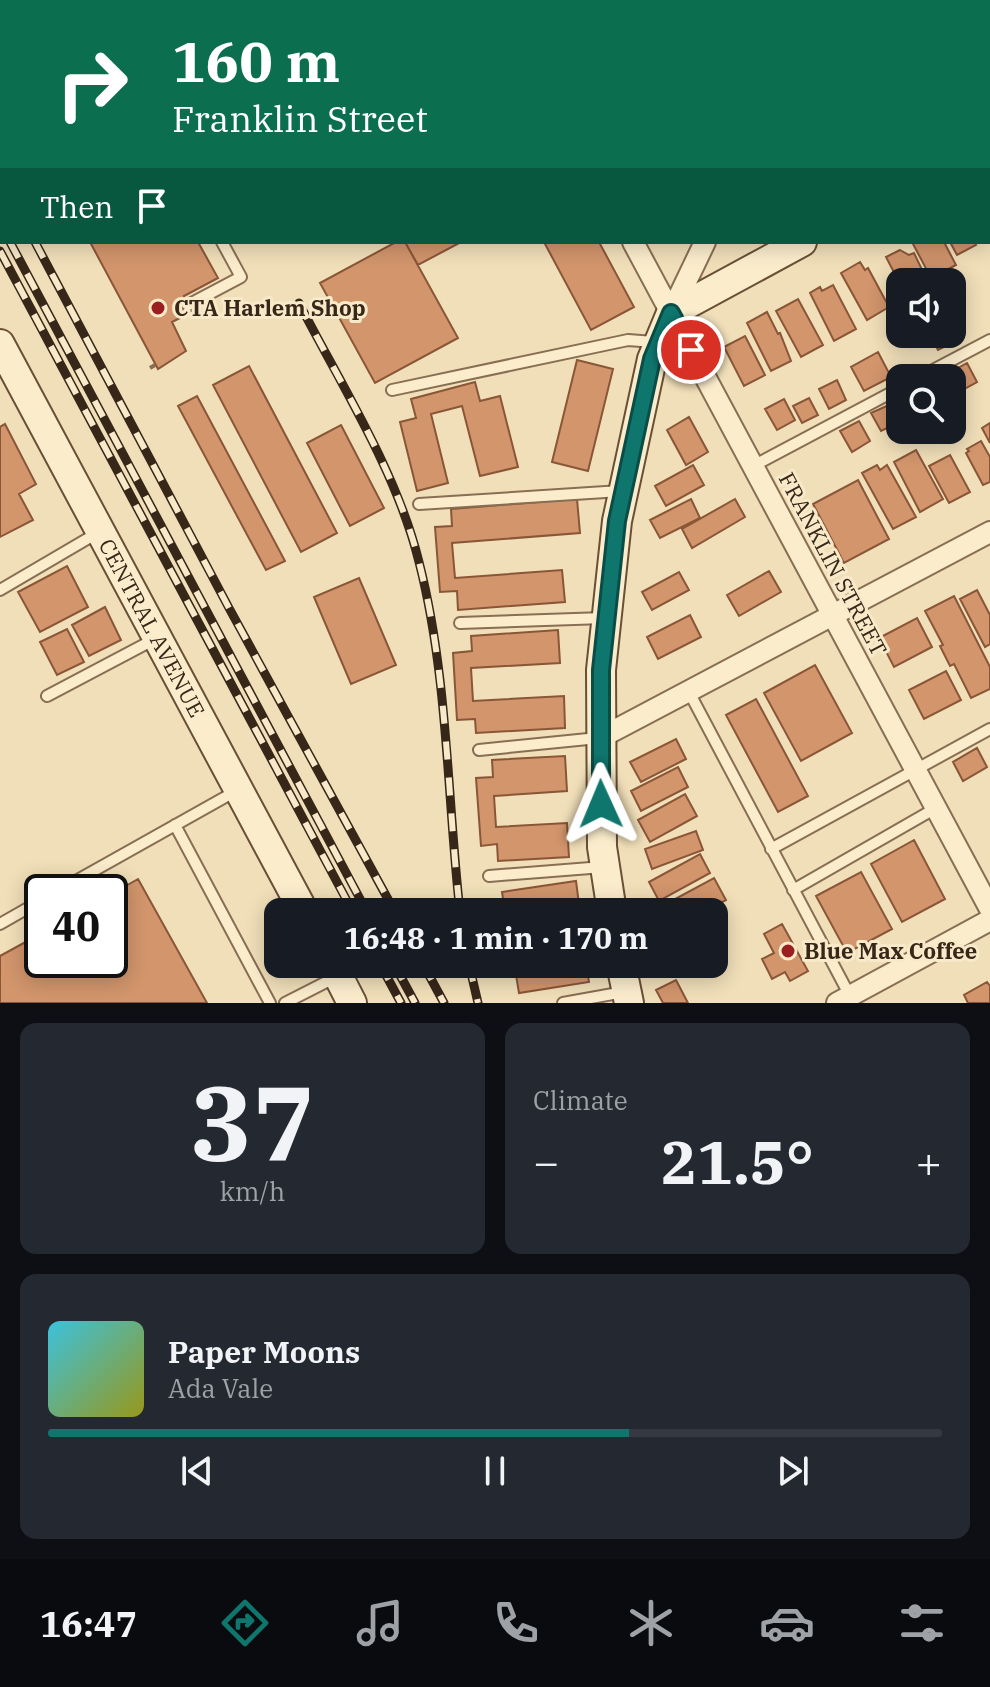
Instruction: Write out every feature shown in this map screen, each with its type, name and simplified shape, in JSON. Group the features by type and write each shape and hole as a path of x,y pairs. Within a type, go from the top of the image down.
{"street":[{"name":"FRANKLIN STREET","path":"634,244 990,909"},
{"path":"610,898 602,847 601,670 617,521 652,359 704,244"},
{"path":"671,313 798,244"},
{"name":"CENTRAL AVENUE","path":"0,344 297,898"},
{"path":"600,738 990,532"},
{"path":"843,1000 990,920"},
{"path":"339,978 352,1003"}],"lane":[{"path":"188,305 241,277 223,244"},
{"path":"392,390 628,340 660,343"},
{"path":"945,364 990,340"},
{"path":"753,466 886,395"},
{"path":"419,504 623,490"},
{"path":"0,590 100,532"},
{"path":"460,623 606,618"},
{"path":"47,696 157,638"},
{"path":"689,692 793,890 843,1000"},
{"path":"771,849 990,729"},
{"path":"479,750 600,738"},
{"path":"88,874 239,790"},
{"path":"793,890 936,808"},
{"path":"175,825 270,1003"},
{"path":"489,876 605,866"},
{"path":"0,924 24,910"},
{"path":"285,1003 323,978"},
{"path":"563,1003 626,986"}],"path":[{"path":"150,368 155,365"}],"building":[{"name":"CTA Harlem Shop","path":"91,244 199,244 218,278 184,296 192,312 172,322 186,351 158,369"},
{"path":"392,244 406,244 458,338 375,383 320,283"},
{"path":"406,244 457,244 418,265"},
{"path":"545,244 600,244 634,307 591,330"},
{"path":"913,244 945,244 956,265 950,268 926,268"},
{"path":"951,244 976,245 957,255"},
{"path":"900,250 909,255 914,253 921,268 892,268 886,257"},
{"path":"860,262 865,270 868,268 886,301 886,309 867,320 841,273"},
{"path":"833,285 856,329 834,341 810,293"},
{"path":"798,299 823,345 801,357 776,311"},
{"path":"767,312 780,333 791,361 771,371 747,323"},
{"path":"745,336 765,375 744,386 724,347"},
{"path":"878,352 886,367 886,380 864,391 851,367"},
{"path":"577,360 613,369 588,471 552,462"},
{"path":"967,363 977,382 966,388 966,364"},
{"path":"249,366 337,533 301,552 213,385"},
{"path":"837,380 846,400 829,409 819,389"},
{"path":"475,382 480,401 500,396 518,467 480,476 462,406 431,414 448,483 417,491 400,422 416,418 411,399"},
{"path":"197,396 285,561 266,570 178,406"},
{"path":"809,398 818,415 802,423 793,406"},
{"path":"784,399 795,420 777,430 765,409"},
{"path":"886,406 886,429 881,431 871,413"},
{"path":"689,417 708,452 686,465 667,430"},
{"path":"859,421 870,441 852,452 840,431"},
{"path":"990,423 990,443 982,428"},
{"path":"5,424 36,484 19,494 33,520 0,537 0,427"},
{"path":"341,425 384,508 350,526 307,443"},
{"path":"981,441 990,457 990,482 983,485 966,453 969,451 967,449"},
{"path":"916,450 943,499 920,512 894,462"},
{"path":"950,455 970,492 949,503 929,466"},
{"path":"693,465 704,485 666,506 655,486"},
{"path":"877,465 880,470 887,465 916,517 893,529 862,473"},
{"path":"858,480 889,539 844,563 813,504"},
{"path":"577,499 580,533 452,543 455,578 562,570 565,602 458,610 457,591 440,592 435,527 452,526 451,509"},
{"path":"691,499 700,518 660,538 650,520"},
{"path":"735,499 745,517 692,548 682,529"},
{"path":"67,566 88,607 40,632 18,592"},
{"path":"769,571 781,592 739,616 727,595"},
{"path":"679,572 689,590 652,610 642,592"},
{"path":"359,578 396,665 351,684 314,597"},
{"path":"977,590 990,615 990,644 985,647 960,599"},
{"path":"954,596 990,667 990,689 971,698 954,664 950,666 925,611"},
{"path":"105,607 121,640 89,656 72,625"},
{"path":"690,615 701,637 658,659 647,637"},
{"path":"917,618 932,647 894,667 879,638"},
{"path":"67,629 84,662 57,675 40,642"},
{"path":"558,630 560,663 471,668 473,701 564,696 565,728 476,733 475,719 457,720 453,653 472,651 471,636"},
{"path":"815,665 852,733 801,761 764,693"},
{"path":"946,671 961,700 924,719 909,690"},
{"path":"756,699 808,796 778,812 726,715"},
{"path":"676,739 686,759 641,782 630,762"},
{"path":"977,748 987,767 963,781 953,762"},
{"path":"565,756 567,791 494,796 496,827 567,823 569,857 498,861 497,844 481,846 476,778 493,777 492,760"},
{"path":"678,767 688,787 641,811 631,791"},
{"path":"685,794 697,816 650,842 638,820"},
{"path":"696,831 703,850 652,869 645,849"},
{"path":"914,840 945,899 902,922 871,864"},
{"path":"700,854 710,873 664,898 657,898 649,882"},
{"path":"861,872 892,929 847,953 816,896"},
{"path":"714,878 725,898 677,898"},
{"path":"138,879 207,1003 0,1003 0,956 24,943 24,978 128,978 128,885"},
{"path":"576,881 578,898 503,898 502,892"},
{"path":"782,924 808,971 790,981 785,972 772,979 762,959 774,953 764,934"},
{"path":"516,978 588,978 589,982 519,993"},
{"path":"676,980 688,1003 663,1003 656,990"},
{"path":"987,982 990,986 990,1003 968,1003 964,995"}],"railway":[{"path":"11,244 360,898"},
{"path":"36,244 387,898"},
{"path":"0,251 346,898"},
{"path":"299,303 382,462 397,495 419,562 436,648 459,898"},
{"path":"388,978 401,1003"},
{"path":"402,978 415,1003"},
{"path":"431,978 444,1003"},
{"path":"472,978 478,1003"}],"place":[{"name":"CTA Harlem Shop","path":"158,308"},
{"name":"Blue Max Coffee","path":"788,951"}],"route":[{"path":"601,804 601,670 617,521 652,359 671,313 691,350"}]}
